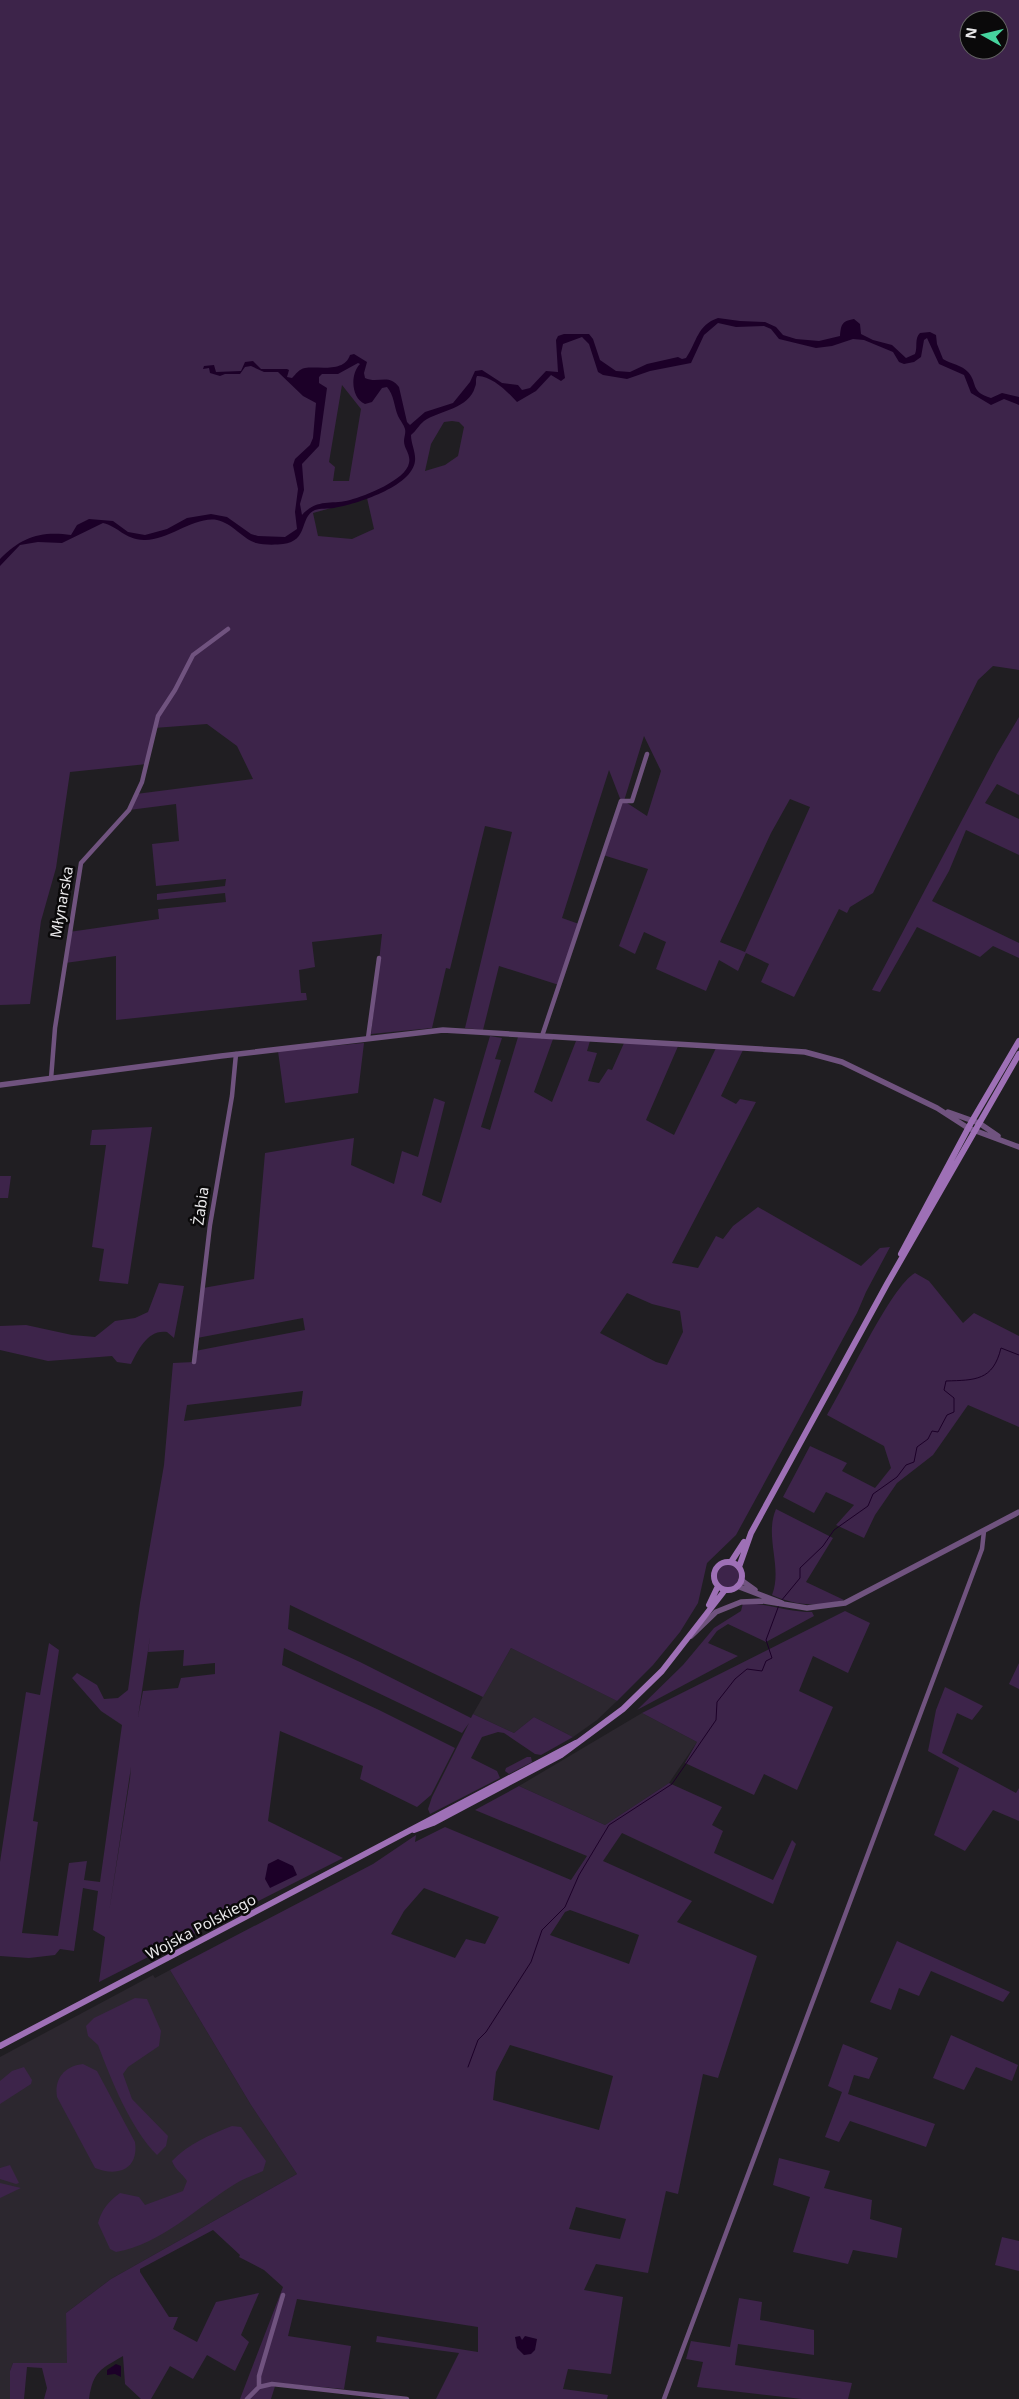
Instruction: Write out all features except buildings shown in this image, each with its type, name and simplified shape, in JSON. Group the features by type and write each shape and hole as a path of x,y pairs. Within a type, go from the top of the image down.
{"main road":[{"path":"731,1562 751,1533 971,1129 972,1121 1019,1041"},
{"path":"971,1129 979,1123 1019,1054"},
{"path":"702,1619 725,1590 737,1586 741,1580 738,1567 751,1533"},
{"path":"725,1590 718,1586 714,1578 715,1569 722,1563 731,1562 738,1567"},
{"path":"702,1619 718,1586"},
{"name":"Wojska Polskiego","path":"0,2046 414,1830 433,1823 542,1766 576,1743 638,1695 662,1671 702,1619"}],"street":[{"name":"Młynarska","path":"51,1079 58,1009 81,863 128,810 142,782 158,716 175,690 193,655 228,629"},
{"path":"542,1036 621,801 632,801 647,754"},
{"path":"368,1038 379,958"},
{"path":"0,1085 236,1054 443,1030 804,1052 842,1062 939,1109 979,1123 1006,1141"},
{"name":"Żabia","path":"194,1362 210,1225 232,1096 236,1054"},
{"path":"939,1109 971,1129 1019,1147"},
{"path":"689,1637 716,1612 728,1606 750,1601 811,1608 845,1603 1019,1512"},
{"path":"664,2399 982,1549 984,1531"},
{"path":"741,1580 779,1604"},
{"path":"737,1586 761,1594"},
{"path":"259,2387 259,2376 283,2295"},
{"path":"247,2399 259,2387 272,2384 407,2399"}],"shaded area":[{"path":"0,0 1019,0 1019,670 993,666 978,680 873,893 850,907 847,913 839,909 794,997 761,982 769,964 746,953 738,971 719,960 706,991 656,969 666,942 644,932 635,954 619,946 648,869 603,855 621,801 609,770 562,918 579,924 559,985 499,966 483,1030 465,1028 512,832 485,826 450,969 446,968 432,1028 371,1034 382,934 312,942 315,967 299,970 301,993 306,993 307,1000 116,1020 116,956 65,963 69,932 159,919 158,909 226,902 225,893 157,900 157,894 225,886 226,879 156,886 152,844 179,841 176,804 129,810 136,794 253,779 237,746 207,724 154,728 147,764 70,772 56,868 41,921 30,1004 0,1005","holes":["342,385 361,409 349,481 333,481 335,467 329,462","444,422 459,422 464,427 458,456 445,465 425,471 431,444","367,498 374,529 352,539 318,536 313,513","644,736 661,771 647,816 624,801","790,799 810,807 745,952 720,942 771,833"]},
{"path":"718,318 765,322 776,327 783,335 796,339 819,341 840,336 842,324 854,319 860,324 861,334 873,340 892,345 906,358 915,354 917,338 920,333 930,332 936,335 937,344 943,359 966,370 980,393 991,398 1002,393 1019,397 1019,405 1004,399 991,405 971,393 964,375 939,364 927,338 924,340 921,357 914,362 904,364 899,362 893,352 864,340 853,339 832,346 816,348 779,339 771,329 764,326 736,327 718,323 704,335 691,363 650,371 627,379 603,375 598,372 589,344 582,337 563,344 561,353 565,378 561,381 551,375 536,391 517,402 494,381 477,376 475,387 467,400 424,421 411,435 415,461 412,470 404,479 382,493 369,498 344,506 315,510 310,513 297,538 291,542 276,545 256,543 228,524 217,520 199,522 162,537 144,540 126,535 103,523 62,543 38,542 20,545 0,566 0,559 16,545 41,535 71,535 77,525 89,519 113,521 128,532 145,535 167,529 187,518 211,514 227,517 251,534 258,536 285,537 297,529 295,512 298,489 293,465 295,459 310,445 313,438 316,403 303,396 278,372 264,372 251,366 245,367 240,374 220,376 210,373 209,368 203,369 204,366 214,365 216,372 241,371 245,362 253,361 261,369 287,369 289,370 287,377 292,378 303,369 337,366 347,361 350,355 354,354 367,362 364,373 365,378 391,381 399,387 407,422 410,425 425,412 453,403 470,382 475,371 482,370 502,383 518,385 522,390 530,388 546,371 558,372 556,340 558,336 564,334 589,334 593,339 600,360 616,371 630,372 647,364 678,357 686,358 698,335 711,321","holes":["358,363 360,364 353,379 357,397 365,404 372,402 382,388 387,387 393,397 398,416 405,429 404,444 409,457 409,463 401,475 374,491 350,500 319,504 313,506 302,515 300,504 304,490 302,464 319,446 327,388 319,383 319,377 322,374 338,374"]},
{"path":"1019,717 1019,795 997,784 985,803 1019,819 1019,855 966,830 949,871 932,901 1019,943 1019,958 993,946 980,957 917,927 880,992 872,990 997,754"},
{"path":"490,1036 502,1038 495,1059 501,1060 481,1127 490,1130 518,1037 553,1039 534,1092 552,1102 576,1041 590,1041 587,1051 597,1053 588,1081 599,1083 608,1069 612,1070 624,1043 679,1044 646,1120 674,1135 716,1048 743,1050 721,1096 736,1104 740,1099 756,1102 672,1263 698,1268 716,1236 723,1239 733,1226 758,1207 861,1266 880,1248 890,1247 857,1313 736,1535 707,1563 698,1603 680,1632 653,1665 617,1701 511,1648 483,1697 290,1605 288,1629 360,1662 471,1718 473,1714 514,1733 534,1717 573,1737 541,1755 535,1754 504,1733 498,1732 482,1737 471,1758 497,1771 500,1778 430,1814 428,1809 432,1797 469,1723 462,1733 284,1648 282,1665 455,1748 431,1795 417,1807 360,1779 363,1766 280,1731 268,1821 343,1858 99,1982 105,1937 93,1930 98,1891 83,1888 74,1951 60,1949 55,1955 29,1958 0,1956 0,1862 26,1692 40,1695 49,1643 59,1650 33,1821 38,1822 22,1933 58,1936 69,1863 87,1861 84,1880 100,1882 122,1725 101,1711 72,1678 77,1673 97,1685 104,1699 118,1698 128,1690 140,1603 164,1465 173,1363 194,1362 195,1351 305,1330 303,1318 197,1338 203,1288 254,1279 265,1153 354,1138 351,1165 394,1184 402,1151 418,1157 434,1098 445,1102 422,1195 441,1203","holes":["627,1293 652,1304 680,1311 683,1332 667,1365 656,1362 600,1333","303,1391 301,1406 184,1421 187,1405","150,1637 148,1652 184,1650 183,1666 215,1663 215,1674 181,1678 178,1688 143,1691 138,1717","131,1767 130,1779 109,1912"]},
{"path":"364,1043 358,1093 285,1103 278,1051"},
{"path":"152,1127 128,1284 99,1281 104,1249 92,1247 106,1145 90,1145 92,1130"},
{"path":"0,1176 11,1176 8,1198 0,1198"},
{"path":"915,1273 929,1281 963,1323 974,1313 1019,1336 1019,1427 968,1405 933,1455 897,1483 875,1515 864,1538 836,1525 854,1505 826,1492 814,1513 783,1497 810,1446 847,1463 842,1471 875,1488 891,1468 884,1446 827,1415 881,1316 905,1282"},
{"path":"159,1283 184,1286 174,1338 167,1332 160,1332 149,1337 131,1364 117,1362 112,1356 48,1361 0,1350 0,1326 26,1325 72,1335 95,1337 115,1321 135,1318 148,1312"},
{"path":"776,1509 833,1538 806,1582 844,1600 825,1604 808,1604 781,1599 772,1595 776,1574 772,1530"},
{"path":"728,1565 736,1568 739,1576 736,1584 728,1587 720,1584 717,1576 720,1568"},
{"path":"743,1603 812,1612 814,1616 766,1642 728,1624 717,1631 708,1643 738,1656 637,1710 683,1665 714,1628 741,1611"},
{"path":"845,1611 870,1623 848,1673 813,1656 799,1691 833,1707 797,1790 764,1774 754,1795 685,1763 697,1742 642,1713"},
{"path":"511,1648 617,1701 597,1720 573,1737 534,1717 514,1733 473,1714"},
{"path":"1019,1663 1019,1689 1009,1684"},
{"path":"945,1687 983,1706 972,1720 957,1713 942,1753 1016,1793 1019,1788 1019,1821 993,1810 965,1851 934,1835 959,1768 928,1751 936,1710"},
{"path":"642,1713 697,1742 669,1783 605,1825 519,1786"},
{"path":"527,1757 531,1757 532,1762 509,1774 505,1771 506,1768"},
{"path":"669,1783 722,1807 712,1825 723,1831 714,1853 773,1880 792,1840 796,1844 773,1904 622,1833 603,1861 692,1901 677,1922 757,1956 718,2078 703,2074 678,2194 666,2191 648,2273 596,2264 584,2290 623,2297 611,2374 568,2369 563,2389 608,2395 607,2399 436,2399 459,2353 376,2342 377,2336 478,2352 478,2327 297,2299 288,2336 351,2346 344,2389 276,2383 271,2399 240,2399 283,2287 264,2270 239,2257 240,2255 213,2230 140,2269 140,2272 169,2317 178,2317 173,2329 197,2342 216,2302 259,2293 241,2335 249,2342 235,2371 207,2355 193,2379 170,2366 151,2399 141,2399 125,2384 123,2356 99,2372 93,2382 89,2399 44,2399 47,2388 42,2368 27,2367 24,2399 10,2399 10,2371 13,2363 67,2363 66,2313 111,2279 297,2174 251,2105 170,1970 373,1864 416,1835 415,1842 445,1827 571,1880 587,1856 475,1810 519,1786 605,1825","holes":["424,1888 499,1917 485,1944 466,1939 455,1958 391,1934 404,1911","570,1910 639,1935 629,1964 550,1935 565,1912","510,2045 613,2076 599,2130 493,2100 496,2072","576,2207 626,2219 620,2239 569,2229"]},
{"path":"278,1859 293,1866 297,1875 270,1888 265,1879 268,1864"},
{"path":"897,1941 1010,1992 1003,2002 931,1971 919,1996 899,1988 891,2010 870,2002"},
{"path":"170,1970 251,2105 297,2174 111,2279 66,2313 68,2363 13,2363 10,2371 10,2399 0,2399 0,2057 153,1975 155,1978"},
{"path":"135,1998 147,1999 161,2031 159,2046 128,2067 123,2074 132,2099 168,2136 166,2146 157,2155 147,2144 130,2117 115,2088 98,2045 88,2036 86,2026 94,2018"},
{"path":"951,2035 1018,2065 1012,2081 976,2067 964,2090 933,2078"},
{"path":"843,2044 878,2058 869,2079 854,2075 848,2094 935,2124 926,2147 850,2121 839,2142 825,2137 842,2092 828,2086"},
{"path":"83,2064 97,2071 135,2142 134,2159 125,2169 111,2172 95,2168 57,2097 57,2084 62,2074 71,2067"},
{"path":"24,2067 32,2080 31,2084 0,2104 0,2081 12,2071"},
{"path":"232,2126 241,2127 266,2161 263,2171 238,2182 178,2224 149,2241 133,2248 116,2252 110,2249 98,2223 101,2214 109,2203 120,2193 139,2197 145,2205 183,2191 187,2181 172,2161 193,2144"},
{"path":"779,2158 830,2171 824,2188 872,2200 870,2219 902,2228 897,2258 853,2250 848,2264 793,2252 810,2197 773,2185"},
{"path":"10,2165 19,2183 16,2184 0,2179 0,2168"},
{"path":"0,2183 21,2188 0,2198"},
{"path":"1002,2237 1019,2241 1019,2271 995,2265"},
{"path":"739,2298 762,2302 760,2320 814,2330 814,2355 738,2344 735,2365 852,2383 848,2399 802,2399 697,2387 703,2362 686,2359 691,2341 730,2347"},
{"path":"520,2336 522,2340 525,2336 537,2339 535,2350 531,2354 524,2355 517,2348 515,2337"},
{"path":"116,2364 121,2366 121,2377 115,2374 107,2375 107,2370"}],"waterway":[{"path":"781,1601 800,1578 800,1568 823,1546 834,1530 868,1506 873,1494 897,1477 906,1465 914,1462 917,1447 928,1439 932,1431 938,1432 947,1415 954,1412 954,1398 944,1390 946,1381 974,1379 988,1373 998,1359 1001,1348 1019,1355"},
{"path":"468,2067 478,2040 486,2032 531,1962 542,1930 565,1907 579,1875 609,1825 672,1784 716,1720 717,1702 735,1679 747,1669 762,1671 766,1661 772,1658 766,1640 779,1605"}]}
